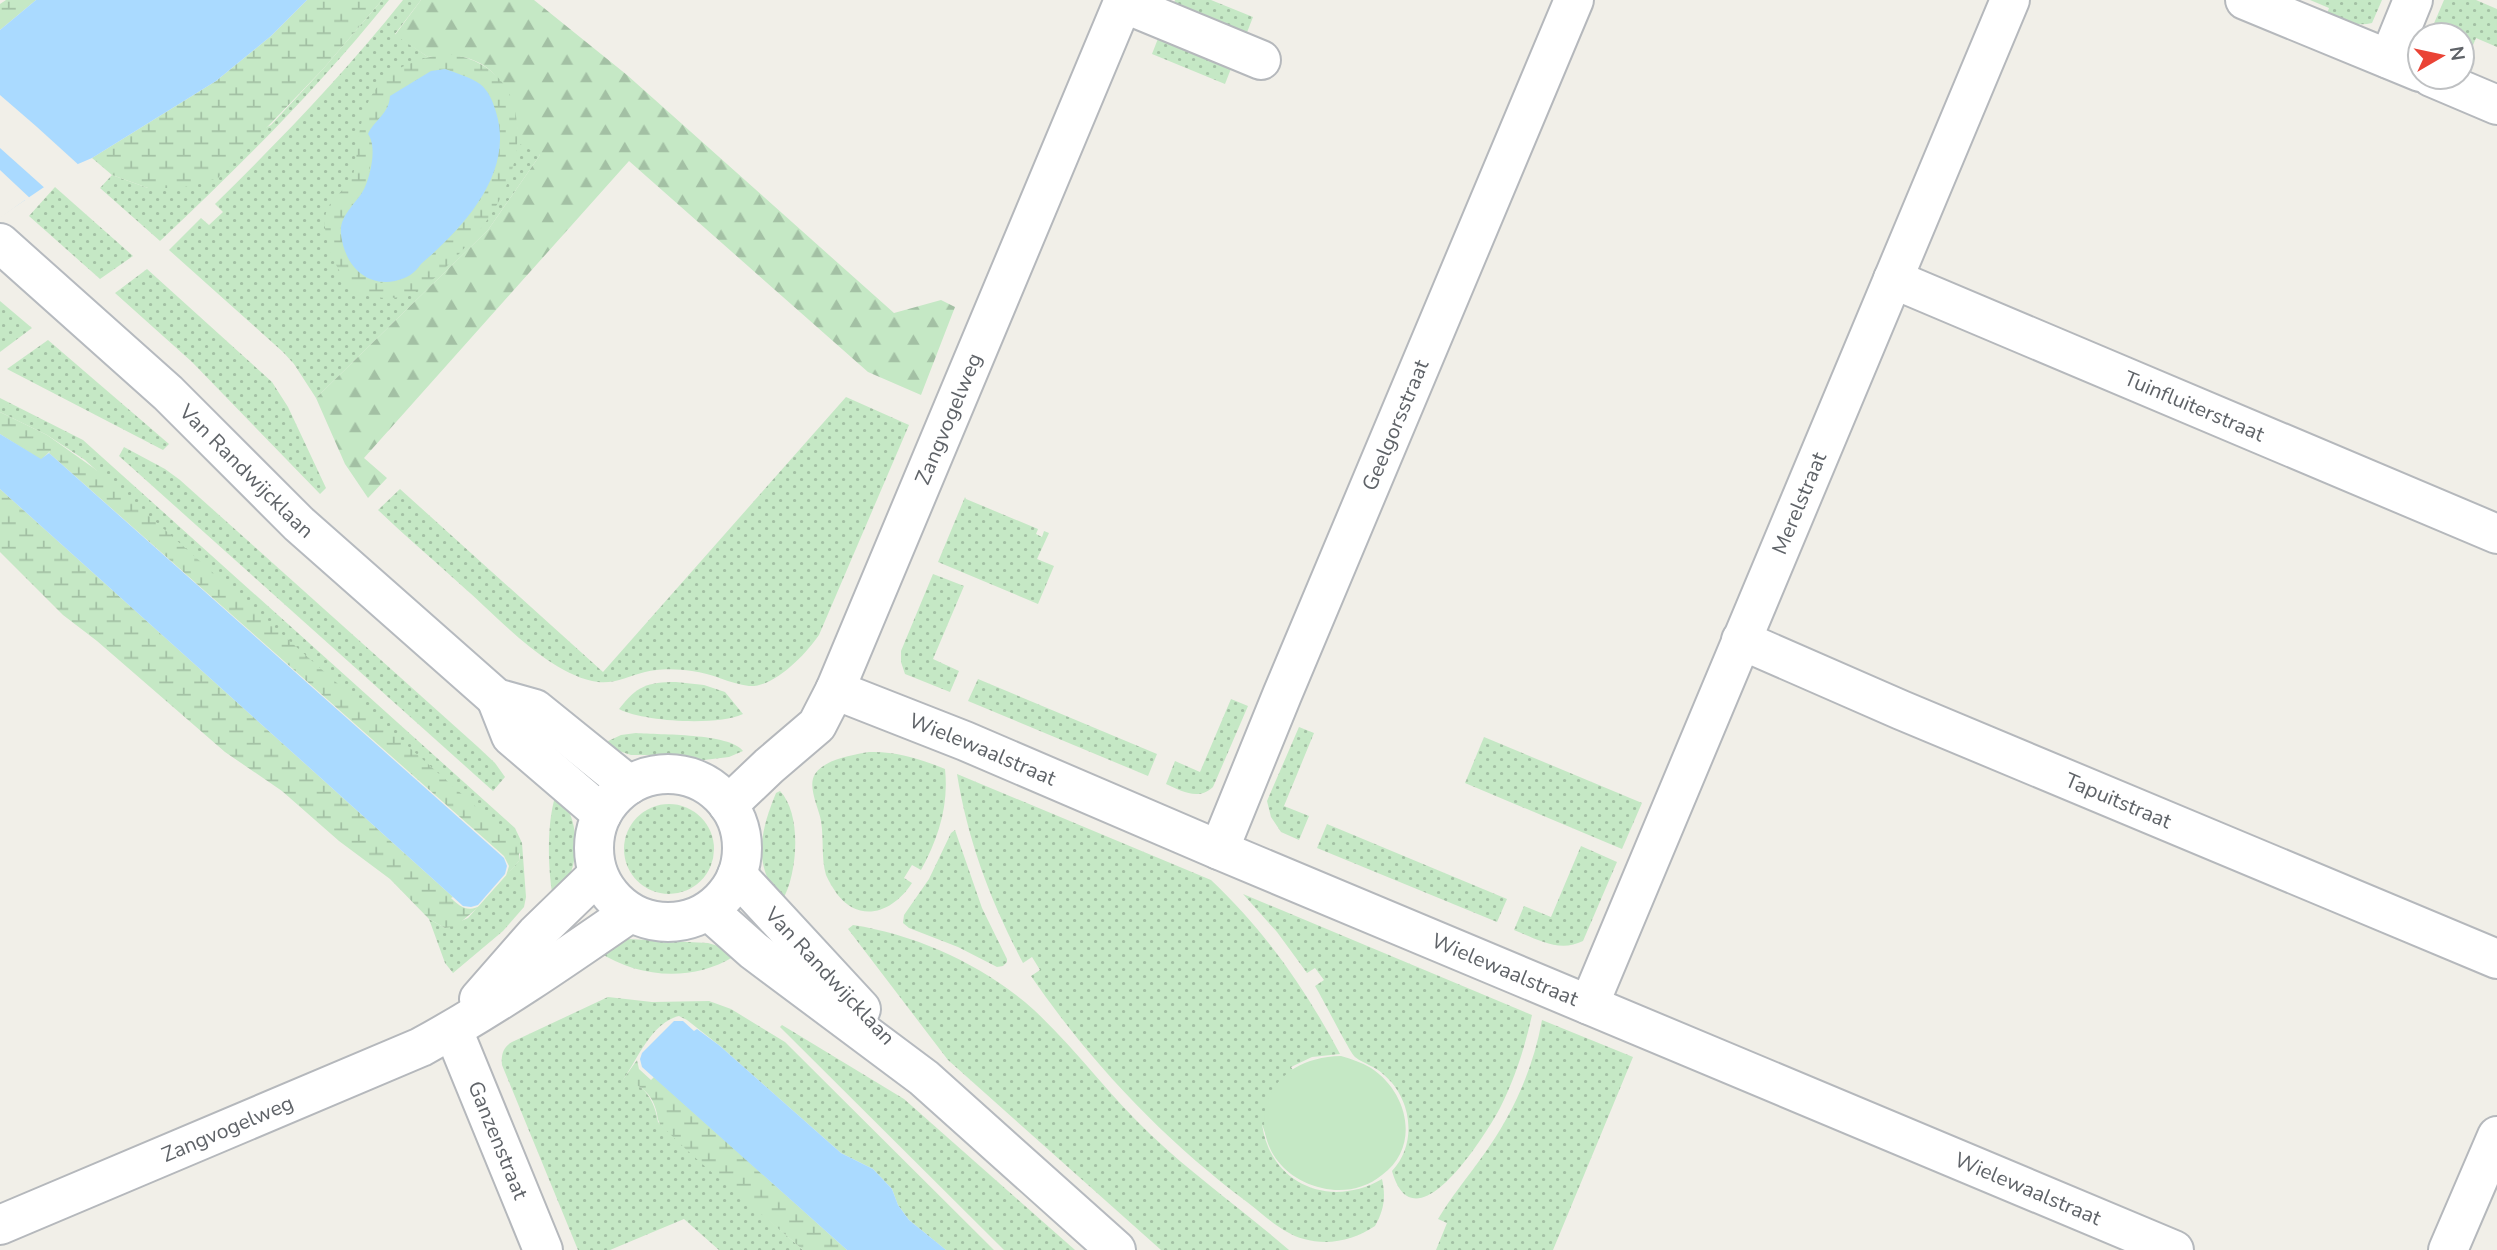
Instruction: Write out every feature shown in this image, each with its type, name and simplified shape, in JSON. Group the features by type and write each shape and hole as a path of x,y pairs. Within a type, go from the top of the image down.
{"street":[{"name":"Geelgorsstraat","path":"1219,850 1574,0"},
{"name":"Merelstraat","path":"1589,1005 2010,0"},
{"path":"2245,0 2404,66 2413,0"},
{"path":"1124,1 1261,60"},
{"name":"Zangvogelweg","path":"728,805 817,725 835,690 1124,1"},
{"path":"2463,91 2497,106"},
{"name":"Van Randwijcklaan","path":"0,243 168,393 299,524 496,698 535,709 629,785"},
{"name":"Tuinfluiterstraat","path":"1893,279 2497,534"},
{"name":"Tapuitstraat","path":"1741,640 1901,710 2497,959"},
{"name":"Wielewaalstraat","path":"835,690 965,741 2174,1250"},
{"name":"Van Randwijcklaan","path":"496,698 511,736 602,814"},
{"path":"672,774 694,779 713,789 728,805 739,827 742,851 737,875 726,895 709,911 670,923 649,921 630,913 611,896 598,874 593,850 594,838 602,814 614,797 629,785 650,776 672,774"},
{"name":"Zangvogelweg","path":"453,1030 536,934 598,874"},
{"name":"Van Randwijcklaan","path":"737,875 799,939 924,1078"},
{"name":"Van Randwijcklaan","path":"709,911 754,951 924,1078 1115,1250"},
{"name":"Zangvogelweg","path":"0,1225 421,1047 453,1030 559,963 630,913"},
{"name":"Ganzenstraat","path":"453,1030 543,1250"},
{"path":"2448,1250 2497,1136"}],"green space":[{"path":"6,0 36,0 0,30 0,4"},
{"path":"307,0 382,0 324,68 218,178 181,188 148,188 112,175 92,158 216,81 271,36"},
{"path":"382,0 389,0 307,94 250,154 160,241 100,188 112,175 148,188 271,125"},
{"path":"403,0 421,0 395,34 428,57 442,54 497,76 504,84 514,106 518,129 540,155 488,230 316,398 283,352 169,250 201,218 209,225 223,212 215,204 312,105"},
{"path":"421,0 534,0 627,75 894,313 941,300 955,307 921,395 868,372 629,161 364,458 387,478 368,498 345,464 316,398 488,230 540,155 518,143 512,104 495,75 467,58 449,55 428,57 395,35"},
{"path":"1175,0 1211,0 1253,17 1246,35 1173,6"},
{"path":"2310,0 2382,0 2372,23 2360,24 2327,14 2329,8"},
{"path":"2444,0 2476,0 2497,9 2497,47 2476,38 2476,21 2435,21"},
{"path":"1159,36 1232,66 1225,84 1152,54"},
{"path":"442,54 462,56 486,67 501,81 511,97 516,116 515,157 510,176 492,213 467,245 438,275 415,292 406,295 386,298 367,296 349,285 331,254 325,230 327,210 352,177 363,116 376,89 396,70 424,58","holes":["445,69 481,87 494,111 499,144 491,179 483,195 460,226 417,269 402,279 378,283 349,256 341,233 343,220 367,181 377,123 405,90 419,79"]},
{"path":"55,187 133,256 100,279 29,216"},
{"path":"147,269 272,382 288,407 326,488 320,494 192,362 115,293"},
{"path":"0,301 32,328 0,352"},
{"path":"48,340 169,444 163,450 7,369"},
{"path":"846,397 909,425 819,635 779,676 759,685 742,685 699,672 674,669 651,671 610,682 580,677 543,657 525,643 378,510 400,489 603,672"},
{"path":"0,398 83,440 515,828 522,843 526,897 524,907 503,931 453,973 445,963 429,919 445,928 468,918 519,861 520,854 85,460 47,435 0,412"},
{"path":"0,412 47,435 102,474 519,845 519,861 506,876 509,866 504,856 49,453 50,451 41,460 0,434"},
{"path":"124,447 180,480 478,747 505,777 493,791 119,456"},
{"path":"0,489 453,897 451,898 454,901 469,909 481,905 456,926 445,928 429,919 390,879 339,841 282,791 225,752 97,641 63,615 0,552"},
{"path":"965,497 1038,529 1036,534 1042,537 1044,531 1049,533 1037,559 1054,566 1038,604 938,562"},
{"path":"933,574 964,586 933,659 959,671 950,692 905,674 901,662 901,651"},
{"path":"978,679 1157,754 1148,776 968,701"},
{"path":"676,682 704,685 725,692 743,714 717,720 681,721 645,717 619,709 631,695 643,687"},
{"path":"1231,699 1248,706 1213,787 1196,794 1166,784 1175,761 1200,772"},
{"path":"1299,727 1314,733 1284,806 1309,816 1299,840 1281,832 1271,817 1267,801"},
{"path":"636,733 710,738 736,745 743,751 729,757 704,760 672,755 631,755 604,746 604,743 621,735"},
{"path":"1484,737 1642,803 1622,849 1465,783"},
{"path":"869,752 908,756 945,769 946,783 941,822 921,870 912,865 904,878 912,883 905,893 887,907 867,912 846,904 826,875 821,821 812,785 815,774 825,765 839,758"},
{"path":"957,774 1211,880 1231,899 1283,961 1340,1054 1312,1057 1291,1067 1297,1076 1273,1136 1266,1136 1262,1124 1267,1145 1277,1163 1290,1176 1306,1186 1343,1192 1363,1188 1382,1179 1383,1203 1375,1226 1359,1235 1332,1242 1313,1241 1288,1233 1186,1152 1103,1069 1031,976 1040,970 1032,957 1023,963 982,871 967,824"},
{"path":"780,791 787,801 795,829 792,876 782,901 766,875 762,848 766,821 776,793"},
{"path":"555,797 565,805 571,816 575,849 568,880 561,888 552,892 549,844"},
{"path":"669,804 686,807 701,817 711,832 714,849 711,866 701,881 686,891 669,894 652,891 637,881 627,866 624,849 627,832 637,817 652,807"},
{"path":"1327,824 1507,899 1497,922 1317,848"},
{"path":"955,830 982,908 1007,959 1003,966 997,967 903,923 904,915 929,879 951,833"},
{"path":"1581,846 1617,862 1583,941 1565,946 1557,945 1514,930 1524,906 1551,917"},
{"path":"1243,894 1532,1015 1519,1062 1500,1108 1465,1161 1449,1180 1432,1193 1416,1198 1402,1192 1392,1171 1406,1147 1408,1134 1408,1121 1400,1095 1380,1071 1355,1057 1315,986 1324,980 1315,968 1307,973 1277,932"},
{"path":"853,925 902,936 950,955 1015,994 1049,1025 1150,1134 1289,1250 1161,1250 948,1060 848,929"},
{"path":"628,939 708,943 725,948 733,957 700,970 665,974 631,967 599,952 616,941"},
{"path":"608,997 652,1002 709,1001 731,1009 785,1042 994,1250 946,1250 909,1220 898,1205 892,1189 873,1169 841,1153 720,1046 679,1016 669,1020 653,1034 623,1080 643,1089 654,1107 658,1122 803,1250 719,1250 684,1219 610,1250 578,1250 502,1065 502,1058 505,1049 512,1042"},
{"path":"1542,1020 1633,1057 1553,1250 1436,1250 1447,1223 1438,1219 1512,1109 1527,1075"},
{"path":"782,1025 904,1099 1075,1250 1004,1250 780,1027"},
{"path":"1341,1056 1371,1068 1384,1078 1401,1105 1405,1135 1402,1150 1382,1175 1361,1187 1338,1190 1322,1188 1295,1177 1277,1160 1266,1138 1264,1116 1271,1094 1286,1075 1309,1061"},
{"path":"637,1060 639,1069 651,1080 654,1077 847,1250 803,1250 695,1158 661,1125 648,1094 639,1086 622,1081"}],"water":[{"path":"36,0 307,0 271,36 216,81 78,164 0,217 0,30"},
{"path":"445,69 480,84 492,101 500,135 492,177 468,216 413,273 395,281 374,280 358,271 351,263 341,234 343,220 362,193 369,174 373,152 368,134 387,107 390,96 431,71"},
{"path":"0,434 41,459 49,453 504,858 507,866 505,874 478,905 463,906 0,489"},
{"path":"674,1021 683,1021 694,1031 697,1029 720,1046 841,1153 873,1169 892,1189 898,1205 909,1220 946,1250 847,1250 642,1067 642,1053"}],"pier":[{"path":"0,95 81,167 47,190 0,148"},
{"path":"0,170 32,200 25,200 0,218"}]}
